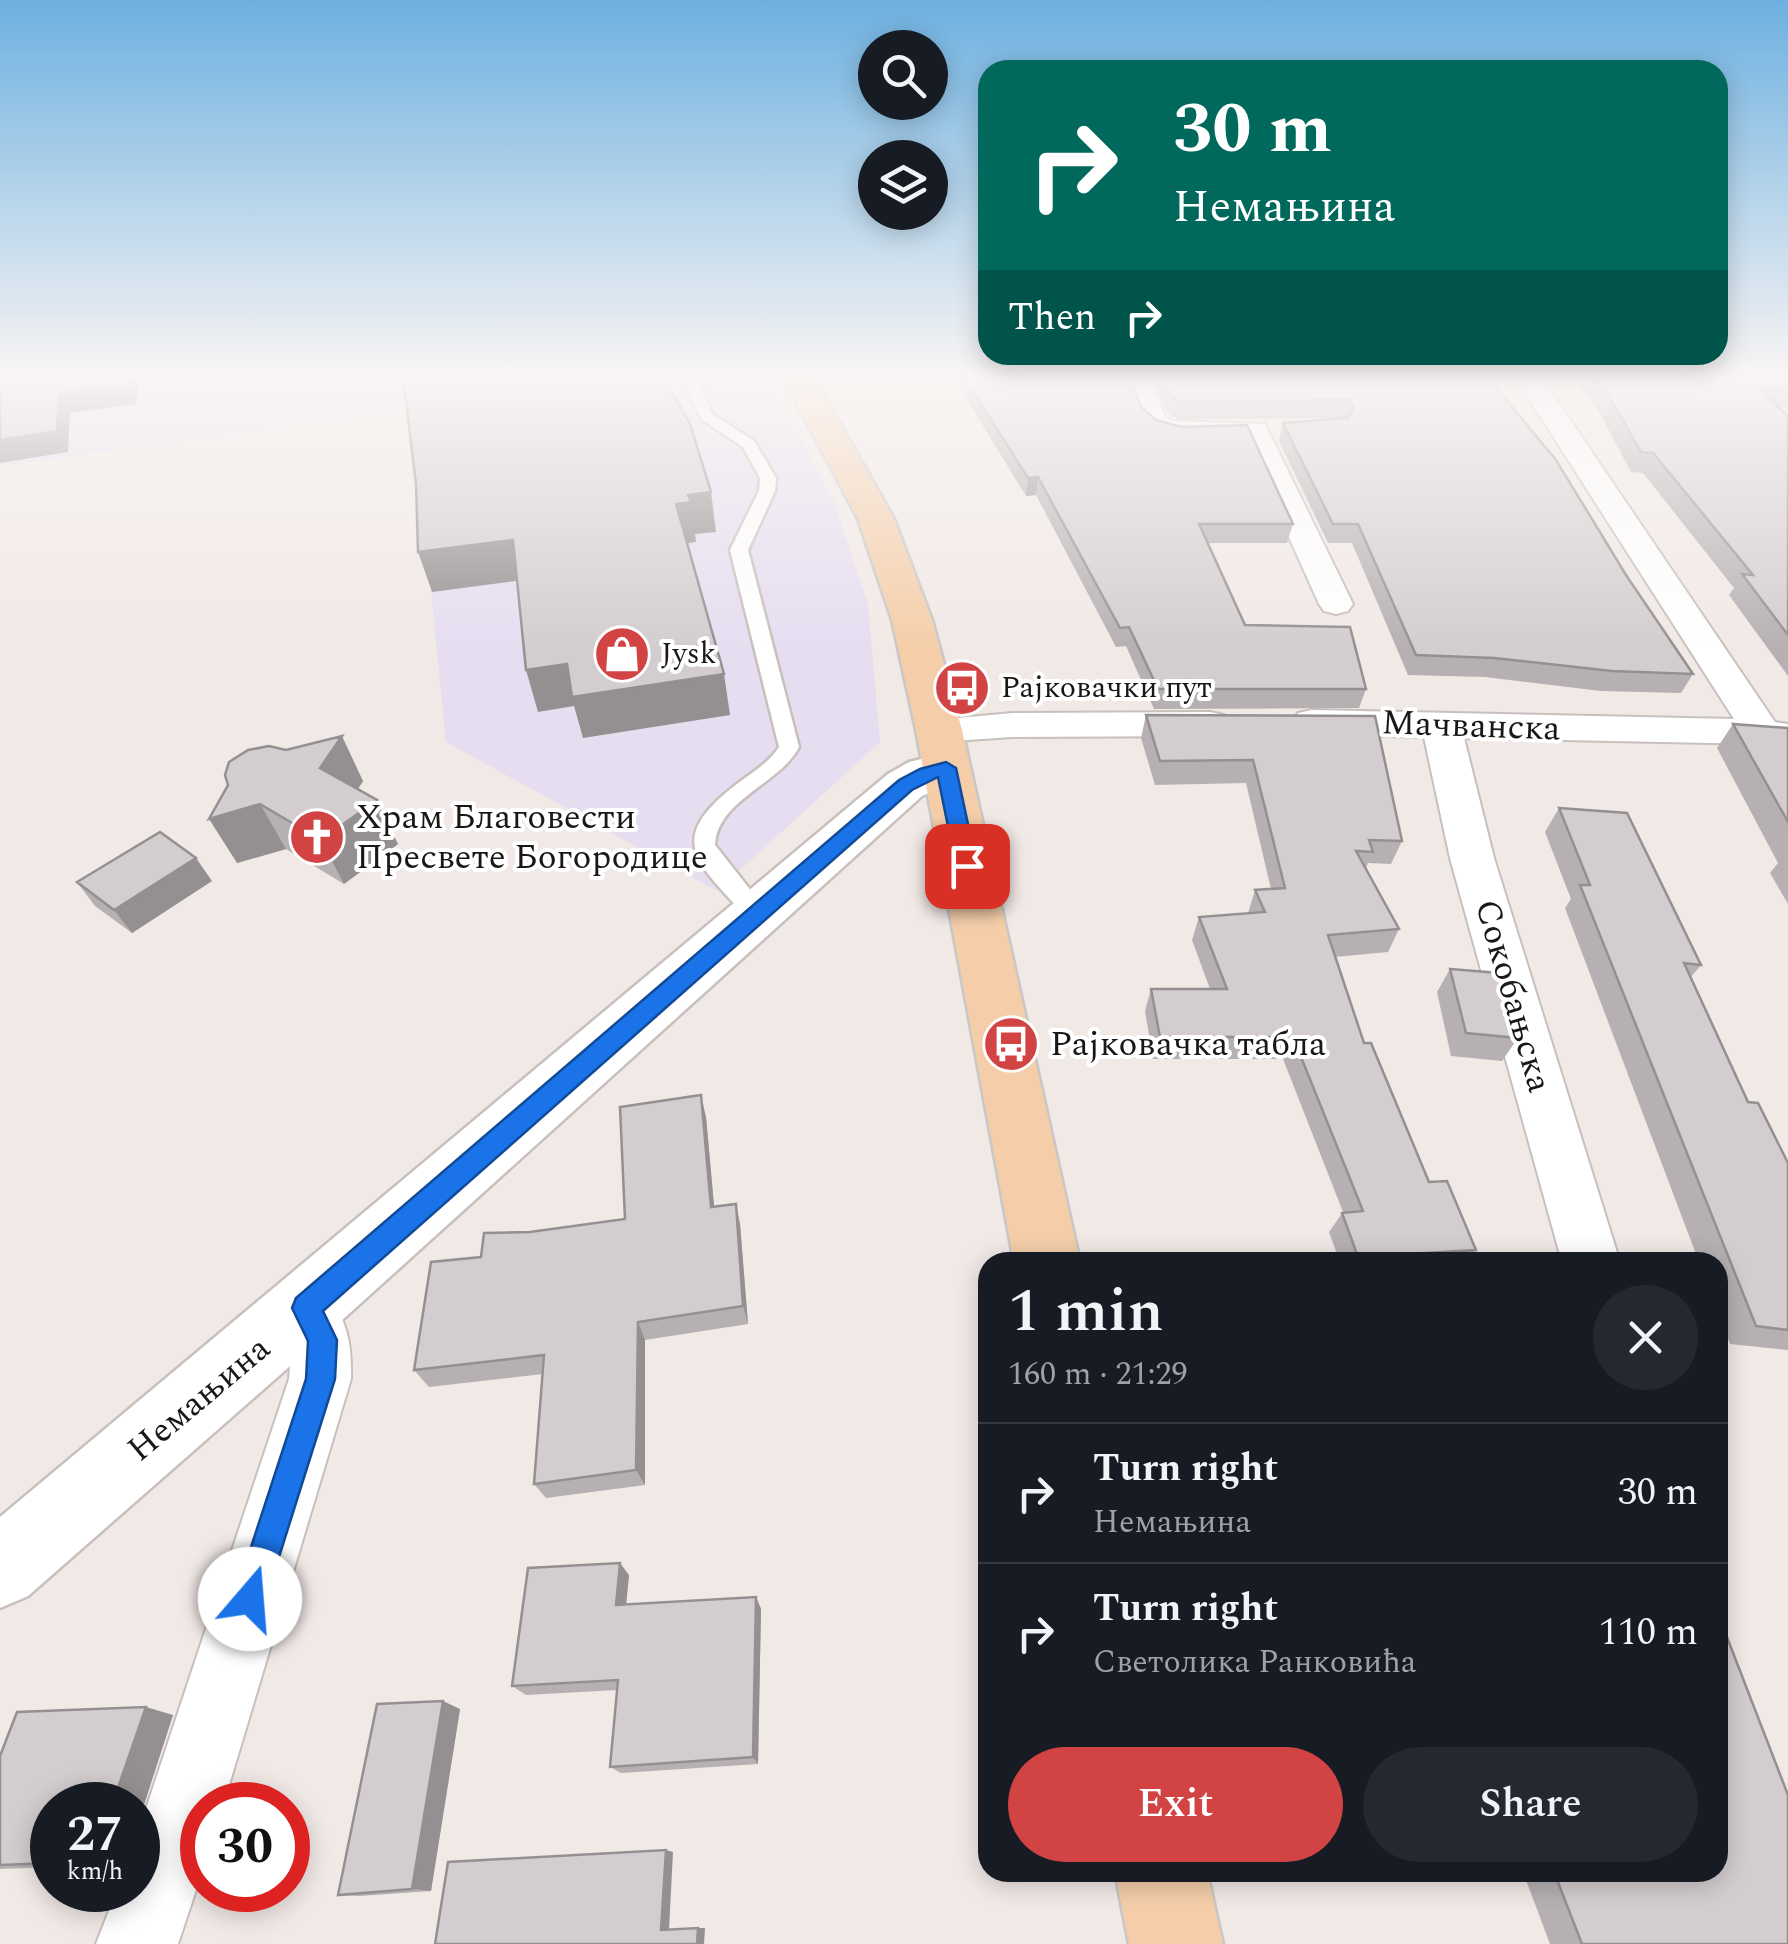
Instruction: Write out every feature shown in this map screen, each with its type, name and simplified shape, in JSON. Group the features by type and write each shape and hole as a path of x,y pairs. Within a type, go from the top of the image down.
{"main road":[{"path":"849,468 890,552 919,644 1044,1252"},
{"path":"1164,1882 1176,1944"}],"street":[{"path":"1273,468 1336,604"},
{"path":"1591,468 1775,734"},
{"name":"Мачванска","path":"1283,723 1775,734"},
{"path":"942,749 1012,725 1244,724"},
{"name":"Сокобањска","path":"1442,728 1472,858 1587,1252"},
{"name":"Немањина","path":"0,1568 306,1308 906,785 926,773 942,749"},
{"path":"136,1944 169,1856 320,1379 322,1340 306,1308"}],"lane":[{"path":"758,915 709,858 702,839 710,817 778,763 790,747 739,550 767,491 768,478 762,468"}],"shaded area":[{"path":"419,468 816,468 833,499 868,604 880,742 717,891 446,742"}],"building":[{"path":"414,468 704,468 711,492 688,495 691,502 676,504 724,674 572,697 567,664 526,670 513,540 418,552"},
{"path":"1021,468 1267,468 1293,524 1199,524 1245,625 1350,627 1366,689 1158,689 1129,627 1120,628 1038,477 1028,478"},
{"path":"1305,468 1561,468 1693,674 1416,655 1358,524 1333,524"},
{"path":"1665,468 1788,468 1788,635 1742,574 1753,575"},
{"path":"1146,715 1375,716 1402,841 1369,840 1373,852 1356,851 1399,929 1328,935 1364,1043 1371,1043 1429,1182 1447,1181 1476,1250 1356,1252 1342,1213 1363,1211 1293,1037 1160,1037 1151,989 1227,989 1199,917 1265,912 1255,890 1285,888 1253,760 1160,761"},
{"path":"1733,724 1788,728 1788,822"},
{"path":"342,736 320,768 377,800 321,840 260,804 209,819 228,785 225,775 229,762 248,750 269,746 286,750"},
{"path":"1559,808 1627,813 1701,965 1684,963 1748,1102 1758,1103 1788,1163 1788,1330 1756,1326 1580,885 1590,885"},
{"path":"160,832 196,858 114,910 77,882"},
{"path":"1450,969 1499,973 1518,1038 1466,1033"},
{"path":"701,1095 711,1207 736,1204 743,1306 638,1322 636,1470 534,1484 544,1355 414,1370 431,1262 481,1257 484,1233 530,1232 625,1219 620,1107"},
{"path":"620,1563 616,1605 756,1597 753,1757 610,1767 618,1680 512,1686 528,1568"},
{"path":"1728,1640 1788,1795 1788,1944 1582,1944 1558,1882 1728,1882"},
{"path":"443,1701 412,1889 338,1895 377,1704"},
{"path":"146,1707 120,1782 30,1782 30,1864 0,1865 0,1756 17,1712"},
{"path":"666,1850 661,1930 698,1928 697,1944 435,1944 448,1862"}],"place":[{"name":"Jysk","path":"622,654"},
{"name":"Рајковачки пут","path":"962,688"},
{"name":"Храм Благовести Пресвете Богородице","path":"317,837"},
{"name":"Рајковачка табла","path":"1011,1044"}],"route":[{"path":"250,1599 320,1379 322,1340 306,1308 906,785 926,773 946,768 967,866"}]}
